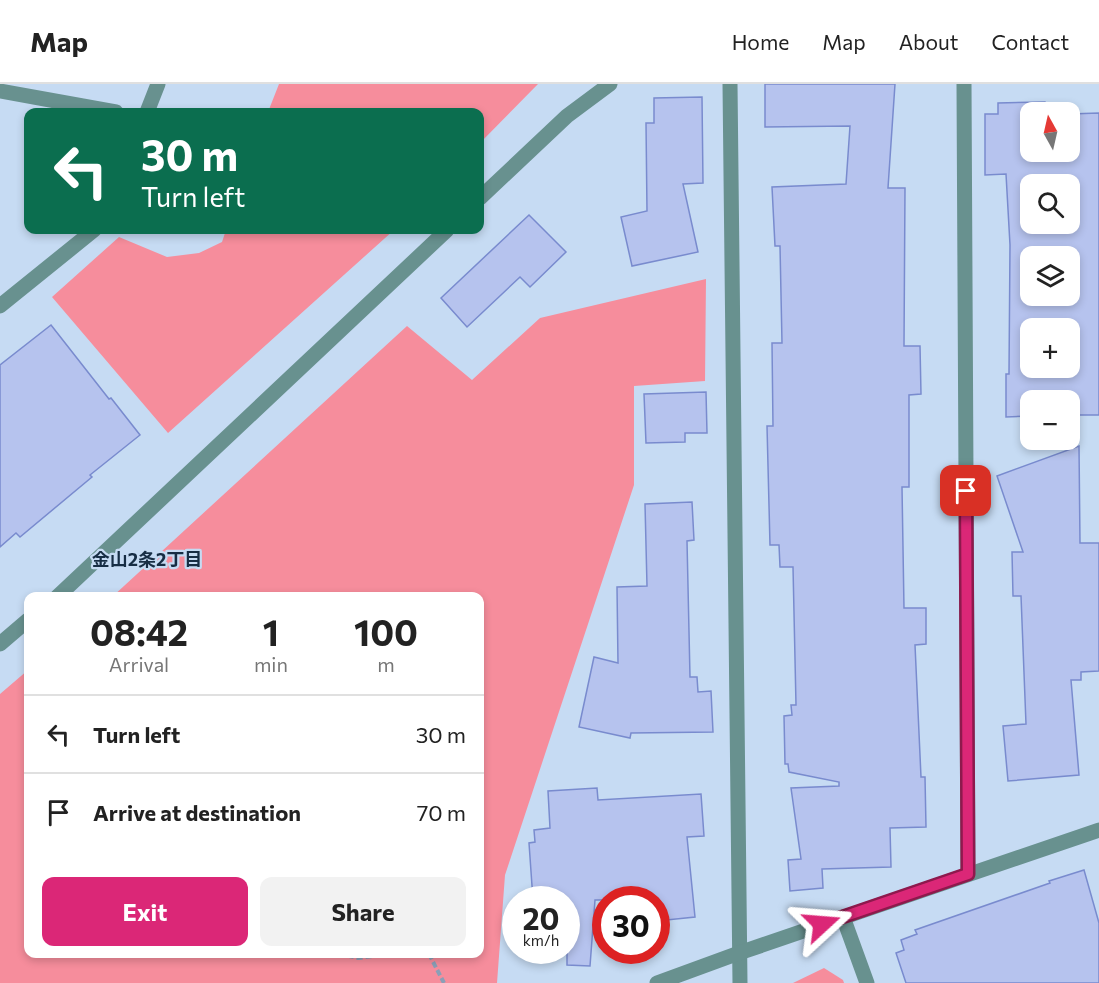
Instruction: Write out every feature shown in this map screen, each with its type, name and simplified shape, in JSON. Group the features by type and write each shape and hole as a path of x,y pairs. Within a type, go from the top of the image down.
{"street":[{"path":"149,108 158,84"},
{"path":"484,194 567,116 610,84"},
{"path":"730,84 740,983"},
{"path":"964,84 968,874"},
{"path":"0,91 94,108"},
{"path":"0,306 89,234"},
{"path":"62,592 443,234"},
{"path":"0,644 24,623"},
{"path":"657,983 1099,830"},
{"path":"843,917 867,983"}],"path":[{"path":"431,958 444,983"}],"shaded area":[{"path":"279,84 538,84 484,139 484,108 270,108"},
{"path":"225,234 390,234 168,433 52,297 119,237 167,257 199,253 222,242"},
{"path":"706,279 705,381 634,386 634,485 505,875 504,886 502,886 497,983 0,983 0,694 24,673 24,958 484,958 484,592 117,592 407,326 472,380 540,318"},
{"path":"824,968 844,983 793,983"}],"building":[{"path":"765,84 895,84 888,188 905,188 904,346 920,346 921,394 909,395 909,487 902,487 904,608 926,608 926,644 915,645 921,777 925,777 926,827 890,828 891,867 822,869 823,888 790,891 788,860 801,859 791,788 839,786 839,782 789,772 788,764 785,764 784,716 792,715 791,705 796,705 793,567 780,567 779,545 770,545 767,426 773,426 772,343 782,343 780,246 775,246 772,187 846,184 850,126 765,127"},
{"path":"702,97 703,183 683,184 698,252 632,266 621,217 647,211 646,123 654,123 654,98"},
{"path":"998,103 1020,103 1020,162 1080,162 1080,114 1099,113 1099,415 1080,415 1080,390 1020,390 1020,416 1006,417 1006,374 1009,374 1010,245 1006,174 985,175 985,114 998,114"},
{"path":"529,215 566,252 530,287 520,277 467,327 441,298"},
{"path":"51,325 140,435 90,475 92,477 20,537 16,533 0,547 0,365"},
{"path":"706,392 707,433 685,433 685,442 646,443 644,394"},
{"path":"1068,450 1079,450 1080,543 1099,543 1099,671 1081,672 1081,680 1071,680 1079,775 1008,781 1003,726 1026,724 1021,596 1013,596 1012,552 1023,552 997,476"},
{"path":"692,502 694,540 687,541 690,677 697,677 698,692 711,691 713,732 631,733 630,738 579,727 594,657 618,663 617,587 647,586 645,504"},
{"path":"597,788 598,800 701,794 704,836 687,837 695,917 670,920 670,886 592,886 590,966 567,965 580,964 580,886 532,886 529,843 535,842 534,830 550,828 548,791"},
{"path":"1084,870 1099,923 1099,983 906,983 896,953 904,950 901,940 917,934 915,930"}],"district":[{"name":"金山2条2丁目","path":"147,560"}],"route":[{"path":"822,924 968,874 966,491"}]}
